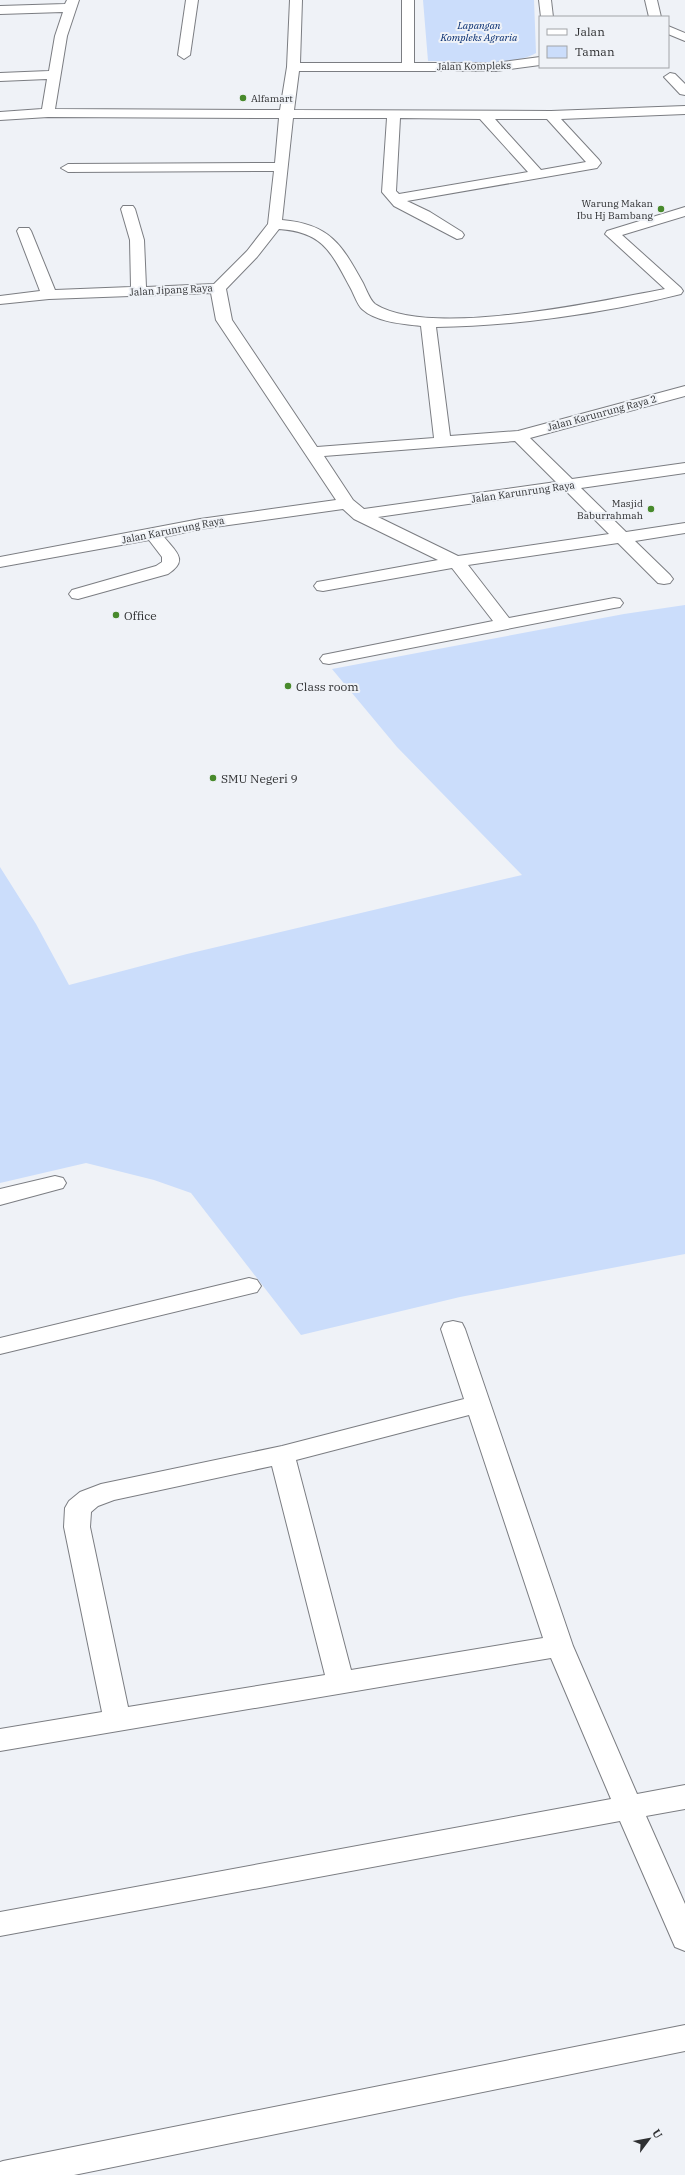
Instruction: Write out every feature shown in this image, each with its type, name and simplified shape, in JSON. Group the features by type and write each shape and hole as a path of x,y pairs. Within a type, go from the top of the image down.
{"street":[{"path":"184,55 192,0"},
{"path":"296,0 293,67 286,115 275,224 300,227 311,230 321,236 330,244 368,306 375,312 393,318 428,322 506,319 676,291 612,234 685,210"},
{"path":"408,0 408,67"},
{"path":"545,0 547,16"},
{"path":"651,0 655,16"},
{"path":"0,10 72,4 61,36 53,75 48,113"},
{"path":"669,30 685,37"},
{"name":"Jalan Kompleks","path":"293,67 496,67 539,61"},
{"path":"0,77 53,75"},
{"path":"670,77 685,91"},
{"path":"0,116 48,113 551,115 685,110"},
{"path":"394,115 388,187 389,192 395,199 457,234"},
{"path":"484,115 538,175"},
{"path":"395,199 538,175 594,163 551,115"},
{"path":"68,168 127,169 281,167"},
{"path":"128,209 137,240 139,292"},
{"name":"Jalan Jipang Raya","path":"0,300 49,295 218,288 252,254 275,224"},
{"path":"24,231 49,295"},
{"path":"218,288 224,320 347,503 360,515 456,562 503,623"},
{"path":"428,322 443,443"},
{"name":"Jalan Karunrung Raya 2","path":"314,452 519,436 685,391"},
{"path":"519,436 664,579"},
{"name":"Jalan Karunrung Raya","path":"360,515 685,468"},
{"name":"Jalan Karunrung Raya","path":"0,562 154,534 200,524 347,503"},
{"path":"323,586 456,562 685,528"},
{"path":"78,594 162,570 171,564 171,557 154,534"},
{"path":"329,659 503,623 614,603"},
{"path":"0,1197 55,1183"},
{"path":"0,1346 249,1286"},
{"path":"453,1328 559,1646 685,1938"},
{"path":"117,1719 77,1527 78,1508 88,1499 110,1491 282,1455 479,1404"},
{"path":"282,1455 341,1683"},
{"path":"0,1740 117,1719 559,1646"},
{"path":"0,1924 685,1797"},
{"path":"3,2175 685,2038"}],"green space":[{"name":"Lapangan Kompleks Agraria","path":"423,0 534,0 536,53 526,57 499,62 428,61"},
{"path":"685,605 685,1254 460,1297 301,1335 191,1193 154,1180 86,1163 0,1183 0,867 36,924 69,985 187,954 522,875 397,747 332,669 624,614"}],"place":[{"name":"Alfamart","path":"243,98"},
{"name":"Warung Makan Ibu Hj Bambang","path":"661,209"},
{"name":"Masjid Baburrahmah","path":"651,509"},
{"name":"Office","path":"116,615"},
{"name":"Class room","path":"288,686"},
{"name":"SMU Negeri 9","path":"213,778"}]}
